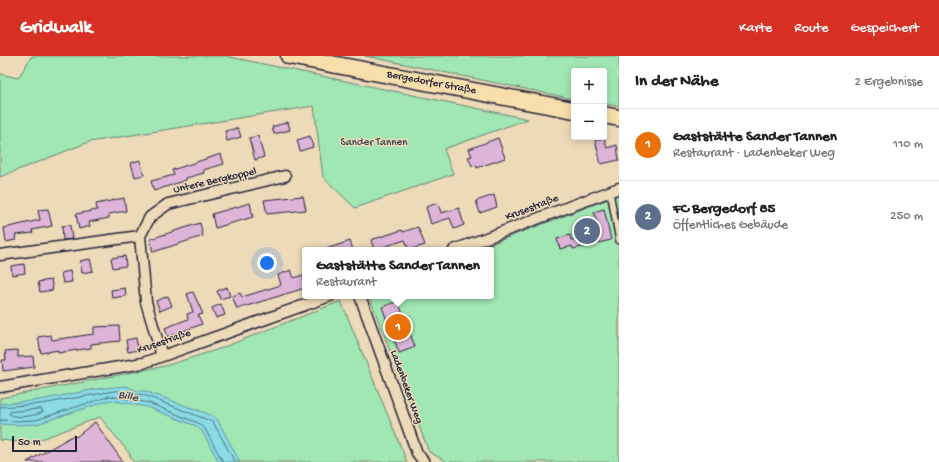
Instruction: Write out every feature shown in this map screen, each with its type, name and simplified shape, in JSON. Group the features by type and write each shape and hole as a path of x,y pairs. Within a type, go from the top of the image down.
{"main road":[{"name":"Bergedorfer Straße","path":"289,56 571,109"},
{"path":"607,116 619,118"}],"street":[{"name":"Untere Bergkoppel","path":"140,236 150,217 168,204 286,176"},
{"name":"Krusestraße","path":"462,247 614,190"},
{"path":"0,255 140,236 146,302 162,356"},
{"name":"Krusestraße","path":"0,387 143,363 322,299"},
{"name":"Ladenbeker Weg","path":"361,299 417,453 424,462"}],"lane":[{"path":"614,190 619,241"}],"green space":[{"name":"Sander Tannen","path":"32,56 225,56 528,119 444,149 453,174 355,208 323,177 314,106 89,142 0,177 0,74 18,78"},
{"path":"365,56 619,56 619,106 607,104 607,68 571,68 571,98"},
{"path":"619,195 619,462 447,462 429,452 370,299 494,299 494,247 483,247"},
{"path":"341,301 407,462 133,462 129,453 100,417 31,443 0,440 0,398 165,366 219,349"}],"water":[{"name":"Bille","path":"126,386 137,391 145,391 211,415 217,419 240,462 219,462 202,431 196,426 147,407 110,400 37,424 0,424 0,404 40,400 96,389"}],"building":[{"path":"288,122 290,130 274,134 272,127"},
{"path":"238,128 241,137 227,141 225,131"},
{"path":"258,136 264,157 255,160 249,138"},
{"path":"310,136 313,147 300,151 297,140"},
{"path":"498,138 505,158 477,168 476,165 472,166 468,157 472,156 469,149"},
{"path":"595,140 605,140 607,148 617,145 619,160 601,164"},
{"path":"221,154 224,164 203,170 204,173 186,178 186,180 154,191 151,181 174,175 172,170"},
{"path":"140,160 144,175 135,177 131,163"},
{"path":"494,195 497,207 480,213 476,201"},
{"path":"303,196 306,210 267,214 264,200"},
{"path":"124,198 126,211 109,214 109,218 89,222 90,226 79,229 76,214 97,210 96,204"},
{"path":"250,203 253,217 215,228 212,214"},
{"path":"438,203 441,213 459,208 464,225 454,229 450,218 431,224 426,207"},
{"path":"48,209 52,226 32,230 33,233 15,235 16,240 6,242 4,228 40,220 38,210"},
{"path":"604,209 611,240 573,249 572,246 560,249 557,239 570,235 571,240 600,233 594,212"},
{"path":"200,223 203,236 153,252 150,239"},
{"path":"70,225 72,239 63,240 62,226"},
{"path":"418,227 425,245 419,247 408,247 405,240 383,247 373,247 371,240 402,230 403,232"},
{"path":"350,241 352,247 332,247"},
{"path":"125,256 126,266 113,268 111,258"},
{"path":"90,259 93,271 82,273 80,261"},
{"path":"24,264 25,273 12,275 11,266"},
{"path":"291,270 294,278 302,275 302,289 237,309 232,296 240,293 242,297 281,285 278,275"},
{"path":"70,271 72,282 63,283 61,273"},
{"path":"51,280 53,290 40,292 38,282"},
{"path":"227,287 230,296 220,299 217,291"},
{"path":"125,288 126,296 112,298 111,290"},
{"path":"193,292 203,314 198,315 202,324 168,337 165,328 188,319 187,314 193,312 187,294"},
{"path":"168,296 172,306 160,311 156,301"},
{"path":"398,301 415,347 399,353 382,307"},
{"path":"221,304 225,315 216,318 212,308"},
{"path":"119,326 120,341 91,344 91,348 58,353 58,350 41,353 38,337 51,335 52,340 94,334 94,327"},
{"path":"136,338 138,350 128,352 126,340"},
{"path":"18,350 18,357 33,356 34,367 3,371 2,360 6,360 5,351"},
{"path":"95,422 123,462 27,462 74,435 76,437"}],"place":[{"name":"FC Bergedorf 85","path":"587,231"},
{"name":"Gaststätte Sander Tannen","path":"398,327"}]}
